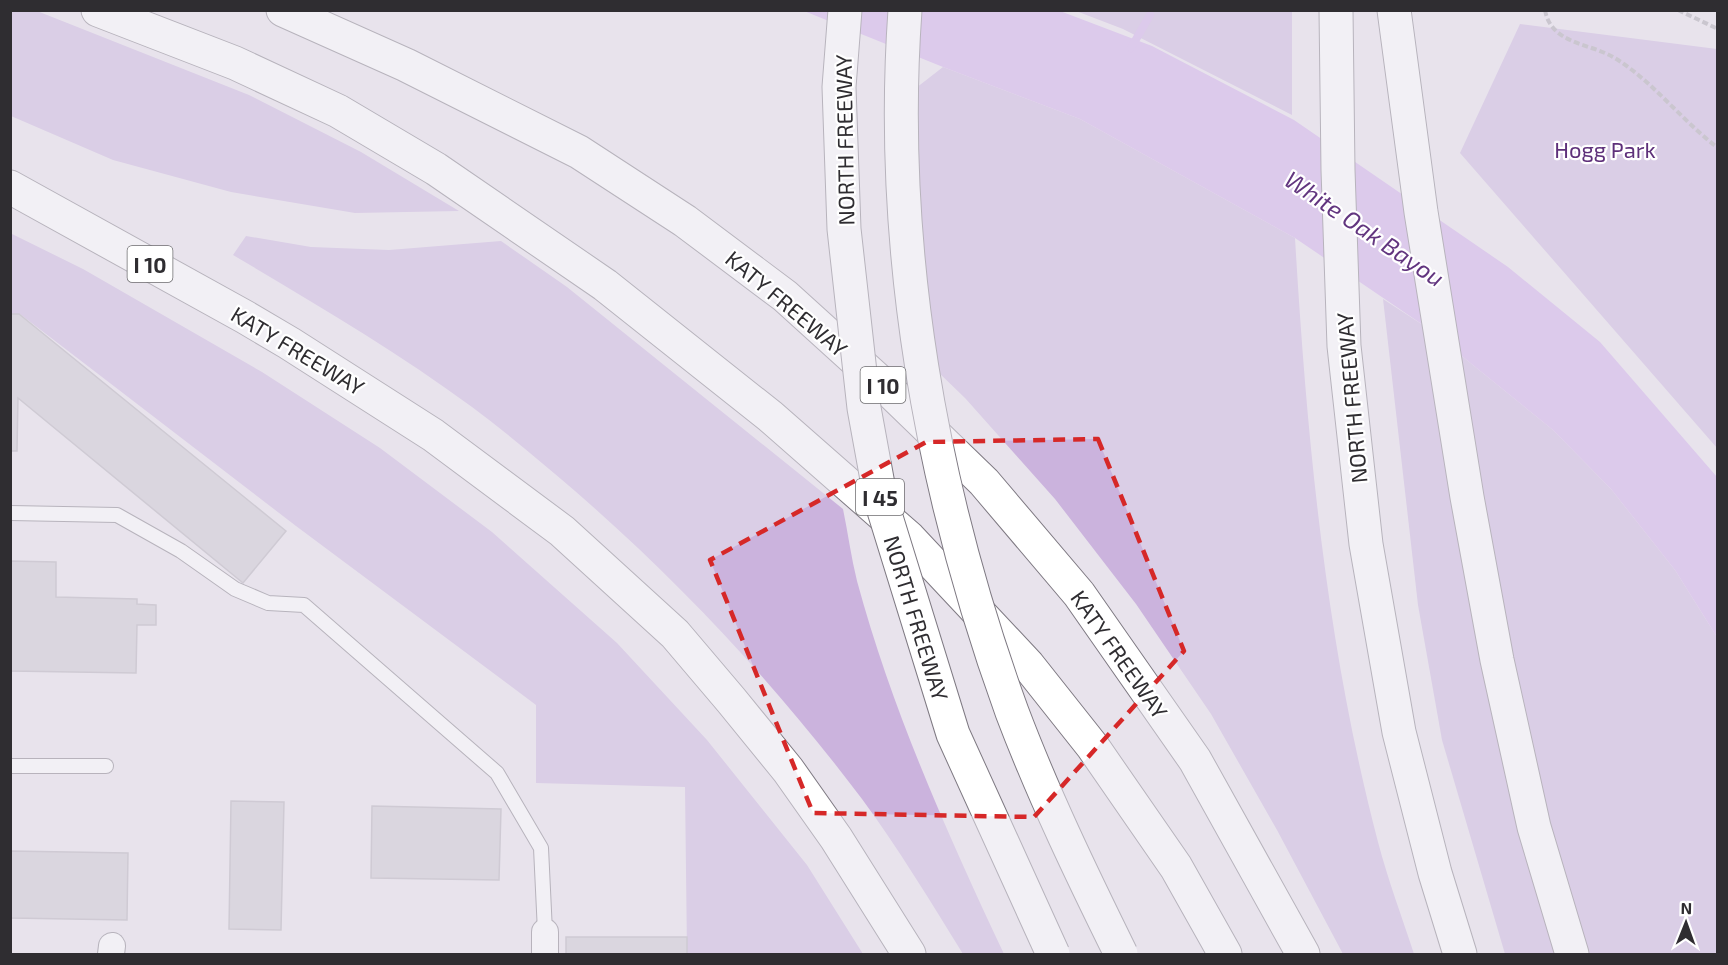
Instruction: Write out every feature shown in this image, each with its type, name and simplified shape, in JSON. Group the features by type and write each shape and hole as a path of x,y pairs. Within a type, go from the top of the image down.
{"highway":[{"path":"98,10 235,63 328,106 436,169 605,285 770,416 909,538 1028,665 1093,747 1176,867 1225,954"},
{"name":"KATY FREEWAY","path":"283,10 406,65 579,152 685,221 785,296 892,393 984,482 1079,594 1195,760 1303,954"},
{"name":"NORTH FREEWAY","path":"845,10 840,87 844,230 864,408 881,501 953,734 1053,954"},
{"path":"905,10 902,107 903,177 914,312 929,414 955,531 990,649 1013,714 1062,829 1121,954"},
{"name":"NORTH FREEWAY","path":"1336,10 1338,170 1344,346 1365,544 1399,732 1435,873 1460,954"},
{"path":"1394,10 1421,212 1467,497 1495,648 1514,744 1534,827 1572,954"},
{"name":"KATY FREEWAY","path":"10,187 245,317 433,435 562,531 675,634 789,770 836,838 909,954"}],"lane":[{"path":"10,513 117,514 181,551 235,589 268,603 304,605 497,773 541,848 545,937"},
{"path":"10,766 106,766"}],"path":[{"path":"1545,10 1553,30 1566,39 1611,56 1632,69 1694,130 1718,148"},
{"path":"1678,10 1718,29"}],"highlighted area":[{"path":"1098,439 1184,651 1034,817 813,813 710,560 926,442"}],"green space":[{"path":"11,10 37,11 249,95 361,152 459,211 355,213 231,192 113,160 11,116"},
{"path":"1076,11 1292,11 1292,115 1123,29"},
{"name":"Hogg Park","path":"1520,24 1717,49 1717,448 1460,153"},
{"path":"943,67 1080,119 1295,238 1313,466 1332,617 1360,768 1378,842 1414,954 1343,954 1277,830 1211,714 1136,604 1055,499 965,398 936,370 918,221 916,88"},
{"path":"10,233 83,269 262,372 380,448 492,532 617,643 707,740 807,865 863,954 687,954 685,787 536,783 536,705 296,526 20,314 11,314"},
{"path":"246,236 311,247 389,250 501,241 567,287 843,509 857,581 904,724 962,863 1004,954 963,954 914,875 862,799 796,716 691,600 615,527 511,437 443,386 324,309 233,255"},
{"path":"1383,299 1426,327 1553,430 1611,489 1675,570 1717,637 1717,954 1505,954 1442,740 1418,605"}],"water":[{"name":"White Oak Bayou","path":"804,11 1060,11 1152,46 1294,120 1508,267 1600,342 1717,477 1717,637 1675,570 1611,489 1553,430 1426,327 1295,238 1080,119"}],"building":[{"path":"10,314 19,314 286,531 243,583 18,398 17,451 10,451"},
{"path":"10,561 56,562 56,597 137,599 137,604 156,605 156,625 137,625 136,673 10,671"},
{"path":"231,801 284,802 281,930 229,929"},
{"path":"372,806 501,809 499,880 371,878"},
{"path":"10,851 128,853 127,920 10,918"},
{"path":"566,937 687,937 687,954 566,954"}],"waterway":[{"path":"1131,48 1150,15"}]}
